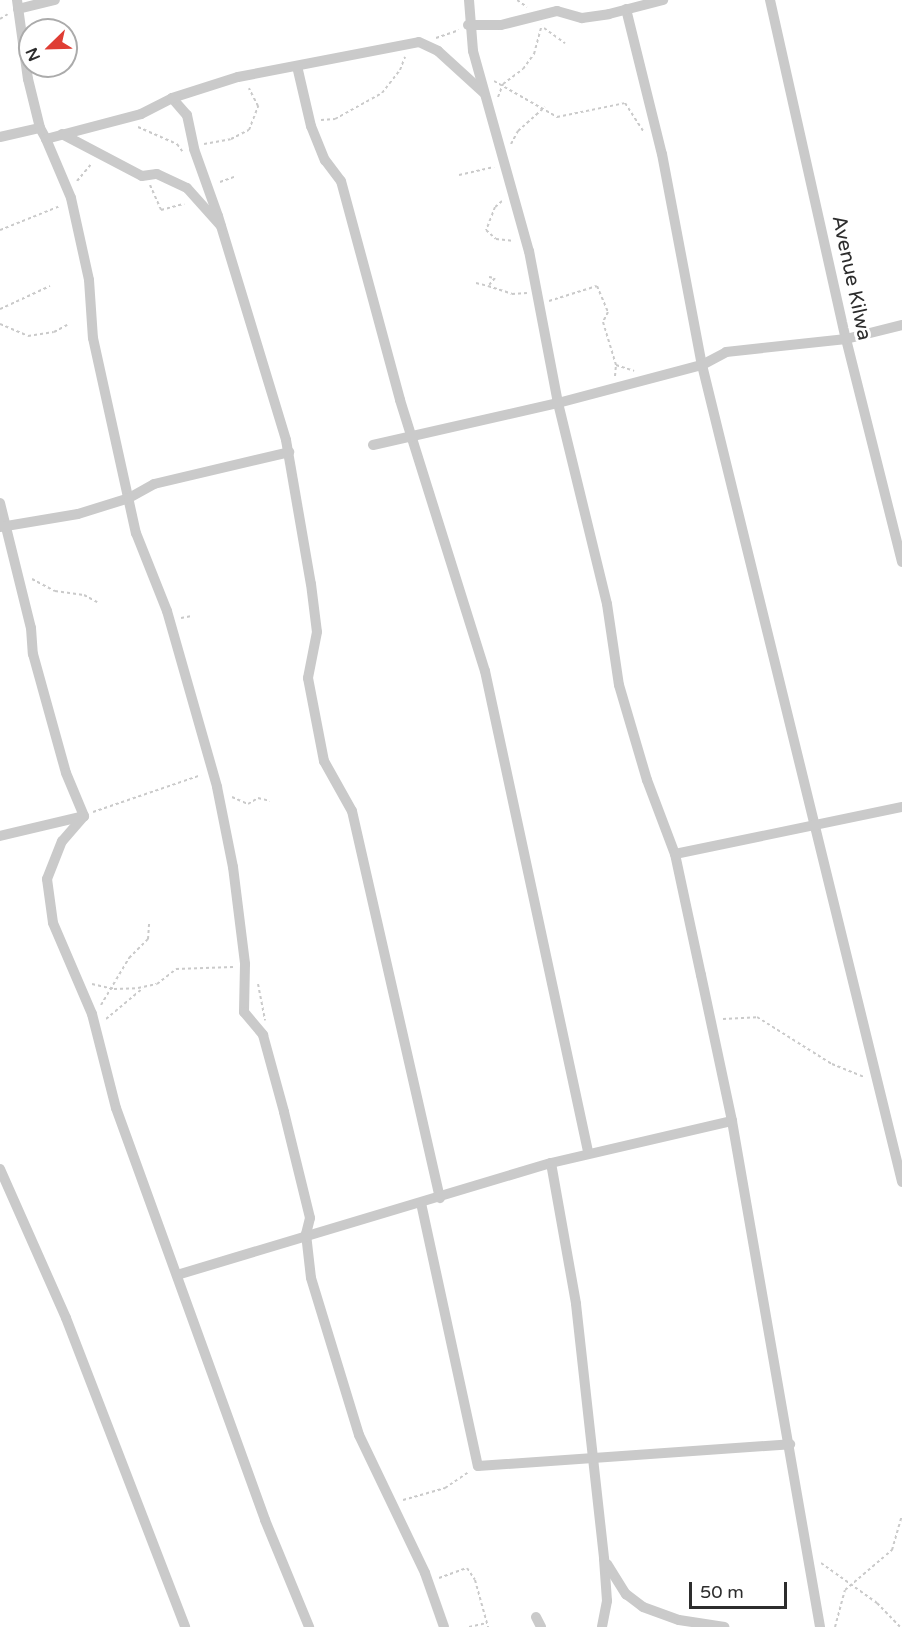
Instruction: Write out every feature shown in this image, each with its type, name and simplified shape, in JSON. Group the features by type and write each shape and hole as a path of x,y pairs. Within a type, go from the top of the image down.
{"street":[{"path":"55,0 18,4 28,79 40,128 71,198 89,280 93,338 136,533 167,611 217,787 233,867 245,964 244,1012 263,1035 310,1218 306,1234 311,1278 359,1435 428,1582 444,1627"},
{"path":"469,0 468,25 484,93 513,192 539,303 558,404 608,604 619,685 647,780 675,854 732,1121 820,1627"},
{"path":"468,25 501,25 557,11 582,18 663,0"},
{"name":"Avenue Kilwa","path":"770,0 846,339 902,562"},
{"path":"626,9 662,154 702,365 817,823 874,1074 902,1182"},
{"path":"46,139 127,117 172,98 248,75 415,42 438,51 484,93"},
{"path":"297,66 311,126 325,160 341,181 412,434 484,671 588,1153"},
{"path":"172,98 187,115 194,149 221,226 288,452 312,594 316,632 308,678 324,761 352,811 440,1198"},
{"path":"0,136 40,128"},
{"path":"62,134 142,176 157,174 187,188 221,226"},
{"path":"373,445 412,434 558,404 702,365 726,352 846,339 902,325"},
{"path":"3,527 78,514 129,498 154,484 288,452"},
{"path":"0,503 3,527 31,628 33,654 66,773 84,816"},
{"path":"675,854 902,807"},
{"path":"0,836 84,816"},
{"path":"84,816 62,841 47,879 53,923 94,1025 116,1108 265,1520 309,1627"},
{"path":"177,1275 306,1234 440,1198 551,1163 732,1121"},
{"path":"551,1163 576,1304 604,1559 607,1601 602,1627"},
{"path":"0,1169 66,1318 184,1627"},
{"path":"421,1203 478,1466 592,1460 790,1444"},
{"path":"604,1559 626,1594 643,1607 680,1620 724,1627"}],"path":[{"path":"503,84 524,69 534,54 548,13"},
{"path":"311,126 317,120 335,119 382,93 400,70 415,42 468,25"},
{"path":"194,149 249,130 258,106 248,75"},
{"path":"482,78 503,84 557,117 625,103 648,137"},
{"path":"127,117 148,134 177,144 185,156 198,161"},
{"path":"513,192 495,207 486,230 496,238 516,240"},
{"path":"0,230 22,223"},
{"path":"488,286 495,278 489,277"},
{"path":"476,283 533,295 539,303 568,298 597,286 608,312 603,322 616,365"},
{"path":"0,309 50,286"},
{"path":"0,324 28,336 54,332 67,326"},
{"path":"28,574 36,583 55,591 84,595 97,602"},
{"path":"84,816 152,789 203,774 217,787 248,804 258,798 270,801"},
{"path":"94,1025 103,1002 114,989 129,958 148,939 149,923"},
{"path":"76,977 114,989 145,987 157,984 176,969 245,964 259,987 265,1015 263,1035"},
{"path":"94,1025 145,987"},
{"path":"711,1021 738,1016 757,1017 860,1078 874,1074"},
{"path":"392,1503 445,1488 478,1466"},
{"path":"835,1627 839,1607 852,1585 892,1550 902,1515"},
{"path":"808,1552 852,1585 900,1627"},
{"path":"428,1582 467,1568 475,1580 488,1627"},
{"path":"469,1627 487,1622"}]}
